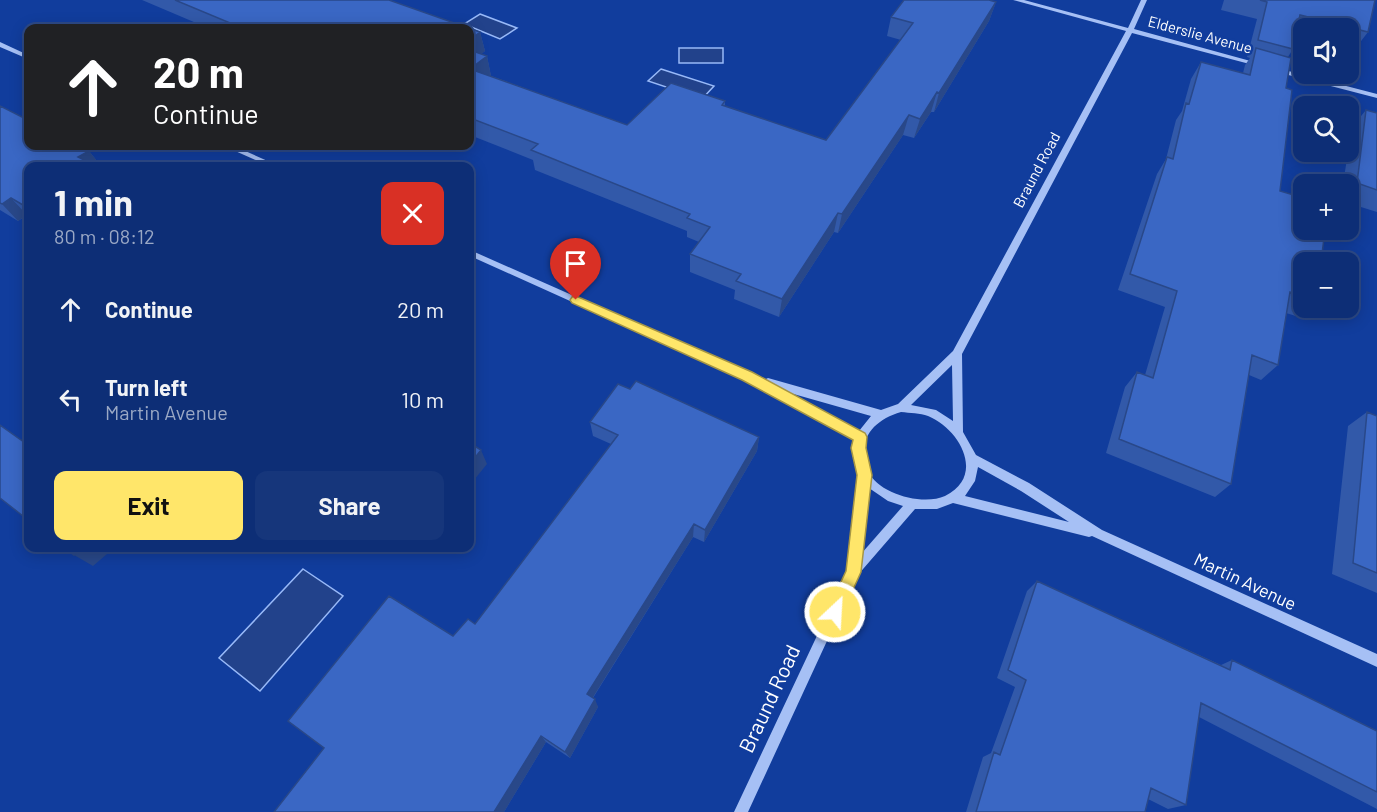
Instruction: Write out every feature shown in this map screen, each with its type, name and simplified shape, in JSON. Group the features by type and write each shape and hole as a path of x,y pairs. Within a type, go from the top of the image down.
{"street":[{"name":"Elderslie Avenue","path":"1016,0 1377,96"},
{"name":"Braund Road","path":"901,408 957,354 1144,0"},
{"path":"0,44 24,55"},
{"path":"237,150 266,162"},
{"path":"474,255 747,376 860,437"},
{"name":"Braund Road","path":"957,354 958,432"},
{"path":"747,376 880,414"},
{"path":"901,408 932,413 958,432 967,444 972,458 972,473 966,488 953,498 927,506 893,498 864,475 858,448 860,437 867,424 880,414 901,408"},
{"name":"Martin Avenue","path":"972,458 1025,487 1098,534 1377,662"},
{"name":"Braund Road","path":"854,572 864,475"},
{"name":"Martin Avenue","path":"953,498 1098,534"},
{"name":"Braund Road","path":"741,812 854,572 912,504"}],"water":[{"path":"480,14 517,28 500,39 474,28 474,24 464,24"},
{"path":"679,48 723,48 723,63 679,63"},
{"path":"661,69 714,86 702,99 648,81"},
{"path":"303,569 343,596 260,691 219,658"}],"building":[{"path":"175,0 389,0 458,24 232,24"},
{"path":"904,0 989,0 996,2 939,93 937,92 920,119 909,115 842,214 838,213 782,299 736,281 741,274 690,254 710,227 687,218 690,214 531,150 538,144 474,120 474,70 627,125 671,83 725,101 722,105 826,140 913,23 891,17"},
{"path":"1260,0 1375,0 1368,32 1359,30 1359,18 1312,18 1300,15 1299,18 1293,18 1293,49 1258,40 1267,2"},
{"path":"1256,48 1291,58 1286,88 1292,90 1280,191 1293,195 1293,240 1324,240 1322,252 1293,252 1293,293 1290,292 1278,365 1252,355 1231,484 1119,439 1137,372 1153,378 1177,291 1130,274 1167,157 1173,159 1186,103 1189,104 1201,62 1250,75"},
{"path":"474,51 487,56 474,66"},
{"path":"0,106 24,118 24,150 89,151 78,157 88,162 24,162 24,206 11,198 0,203"},
{"path":"1366,110 1377,113 1377,190 1359,184 1358,174"},
{"path":"636,381 759,437 705,530 694,524 587,694 595,699 565,752 541,736 494,812 274,812 324,748 288,721 389,596 453,636 468,619 475,624 618,435 590,422 618,384 630,389"},
{"path":"1367,412 1377,416 1377,573 1353,563"},
{"path":"0,425 24,442 24,517 0,498"},
{"path":"474,446 481,450 474,459"},
{"path":"1037,581 1230,670 1232,660 1377,731 1377,792 1201,703 1186,805 1151,788 1145,812 976,812 994,752 1000,755 1026,680 1008,670"}],"route":[{"path":"576,300 747,376 860,437 858,448 864,475 854,572 835,612"}]}
